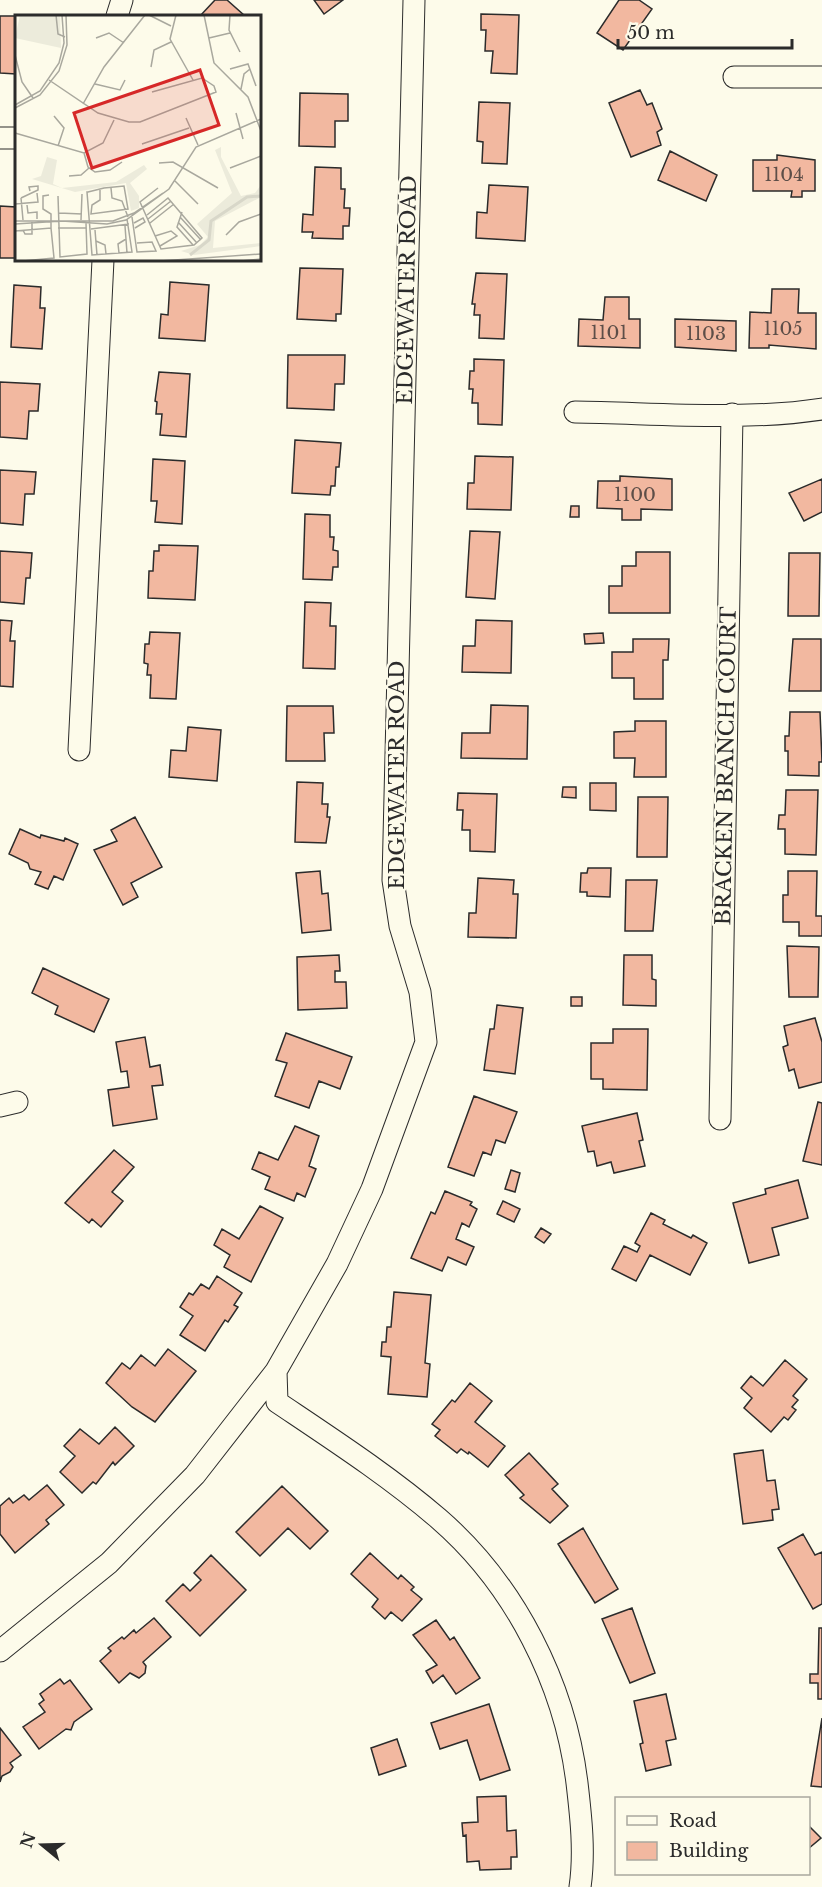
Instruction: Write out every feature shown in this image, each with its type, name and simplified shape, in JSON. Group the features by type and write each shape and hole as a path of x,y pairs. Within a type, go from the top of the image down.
{"street":[{"path":"117,15 122,0"},
{"name":"EDGEWATER ROAD","path":"0,1651 109,1563 195,1474 276,1371 337,1264 372,1189 426,1042 420,992 400,926 393,880 414,0"},
{"path":"734,77 822,77"},
{"path":"79,750 103,261"},
{"path":"575,412 732,414 800,413 822,409"},
{"name":"BRACKEN BRANCH COURT","path":"720,1119 732,414"},
{"path":"276,1371 277,1402 386,1478 440,1520 489,1572 527,1628 555,1688 573,1750 582,1828 580,1887"}],"building":[{"path":"215,0 227,0 244,15 201,15"},
{"path":"314,0 343,0 324,14"},
{"path":"619,0 639,0 652,9 623,50 597,33"},
{"path":"481,14 519,15 517,74 491,73 493,51 485,51 486,30 481,30"},
{"path":"0,16 15,16 15,74 0,73"},
{"path":"640,90 647,105 652,103 662,129 657,132 661,145 631,157 609,103"},
{"path":"300,93 348,94 348,121 335,121 335,147 299,146"},
{"path":"479,102 510,103 507,164 482,163 483,142 477,141"},
{"path":"670,151 717,175 706,201 658,180"},
{"path":"777,155 815,160 815,191 802,191 802,197 791,197 792,191 753,191 753,160 777,160"},
{"path":"315,167 341,168 341,189 345,189 344,208 350,208 349,226 343,226 343,239 312,238 313,232 302,232 303,214 313,215"},
{"path":"489,185 528,187 525,241 476,238 477,212 487,213"},
{"path":"0,206 15,207 15,258 0,258"},
{"path":"300,268 343,269 341,314 336,314 336,321 297,319"},
{"path":"476,273 507,274 504,339 479,338 480,315 474,315 475,304 472,304"},
{"path":"170,282 209,285 205,341 159,338 161,314 168,315"},
{"path":"14,285 41,287 40,308 45,308 42,349 11,347"},
{"path":"772,289 799,289 798,313 816,313 816,349 769,345 769,348 749,348 750,312 771,313"},
{"path":"605,297 629,297 629,319 640,319 640,348 578,346 579,319 603,320"},
{"path":"675,319 736,321 736,351 675,347"},
{"path":"288,355 345,355 344,384 335,384 334,410 287,408"},
{"path":"474,359 504,360 502,425 478,424 478,403 472,403 473,389 469,389 470,371 474,371"},
{"path":"159,372 190,374 186,437 160,435 162,414 156,414 157,402 155,401"},
{"path":"0,382 40,384 38,411 29,411 27,439 0,437"},
{"path":"295,440 341,443 335,486 331,486 330,495 292,493"},
{"path":"475,456 513,457 511,510 467,509 468,483 474,483"},
{"path":"153,459 185,461 182,524 155,522 157,501 151,501"},
{"path":"0,470 36,472 34,494 25,494 23,525 0,523"},
{"path":"620,476 672,479 672,510 641,509 641,520 622,520 622,509 597,508 598,481 620,481"},
{"path":"822,479 822,512 804,521 789,493"},
{"path":"571,506 579,506 579,517 570,517"},
{"path":"305,514 330,515 330,537 334,537 333,550 338,551 338,567 333,567 332,580 303,579"},
{"path":"470,531 500,532 495,599 466,597"},
{"path":"159,545 198,546 195,600 148,598 149,571 153,571 154,551 159,551"},
{"path":"0,551 32,553 30,578 26,578 24,604 0,602"},
{"path":"636,552 670,552 670,613 609,613 609,586 622,586 622,566 636,566"},
{"path":"789,553 820,553 819,616 788,616"},
{"path":"305,602 331,603 330,626 336,626 335,669 303,668"},
{"path":"0,620 12,621 10,641 15,641 13,687 0,686"},
{"path":"476,620 512,621 511,673 462,672 463,646 475,646"},
{"path":"150,632 180,633 176,699 150,698 151,675 147,675 148,664 144,663 145,644 149,644"},
{"path":"603,633 604,643 585,644 584,634"},
{"path":"633,639 669,639 668,660 663,660 663,699 634,699 634,678 612,678 612,652 633,652"},
{"path":"793,639 821,639 821,691 789,691"},
{"path":"491,705 528,706 527,759 461,758 462,733 490,733"},
{"path":"287,706 333,706 334,733 324,733 325,761 286,761"},
{"path":"790,712 820,712 822,762 819,762 819,776 788,775 788,751 785,751 785,736 789,736"},
{"path":"635,721 666,721 666,777 634,777 635,758 614,758 614,732 635,731"},
{"path":"188,727 221,730 217,781 169,777 171,750 186,751"},
{"path":"297,782 323,783 322,804 328,804 327,817 330,817 326,843 295,842"},
{"path":"590,783 616,783 616,811 590,810"},
{"path":"563,787 576,787 576,798 562,797"},
{"path":"786,790 818,790 816,855 785,854 785,829 778,829 779,815 785,815"},
{"path":"458,793 497,794 495,852 470,851 470,830 462,830 463,810 457,810"},
{"path":"638,797 668,797 667,857 637,857"},
{"path":"135,817 162,867 131,883 138,897 123,905 94,850 117,841 111,830"},
{"path":"20,829 40,838 41,835 64,841 65,838 78,844 63,880 54,876 48,889 35,884 41,872 30,869 28,863 9,854"},
{"path":"588,868 611,868 610,897 587,896 587,892 580,892 581,873 587,873"},
{"path":"320,871 322,894 328,893 331,930 302,933 296,873"},
{"path":"788,871 817,871 816,916 822,916 822,936 799,936 799,922 783,922 783,895 788,895"},
{"path":"478,878 514,880 513,894 518,894 516,938 468,937 469,913 476,913"},
{"path":"626,880 657,880 653,931 625,931"},
{"path":"787,946 819,947 818,997 789,997"},
{"path":"339,955 340,971 335,971 335,982 346,982 347,1008 298,1010 297,957"},
{"path":"624,955 652,955 652,979 656,980 656,1006 623,1005"},
{"path":"43,968 109,999 94,1032 55,1014 58,1006 32,993"},
{"path":"571,997 582,997 582,1006 571,1006"},
{"path":"497,1005 523,1008 515,1074 484,1070 490,1029 494,1029"},
{"path":"815,1018 822,1042 822,1082 799,1088 794,1069 789,1071 783,1047 788,1045 784,1026"},
{"path":"613,1029 648,1029 647,1090 603,1089 603,1079 591,1079 591,1043 613,1043"},
{"path":"286,1033 352,1057 340,1089 319,1081 309,1108 275,1096 287,1063 276,1060"},
{"path":"145,1037 150,1067 160,1065 163,1085 152,1086 157,1119 113,1126 108,1090 129,1087 127,1071 121,1072 116,1042"},
{"path":"474,1096 517,1112 505,1143 496,1140 491,1155 483,1152 474,1176 448,1167"},
{"path":"818,1102 822,1103 822,1165 803,1161"},
{"path":"637,1113 643,1140 639,1141 645,1166 614,1173 611,1162 597,1166 594,1151 588,1152 582,1126"},
{"path":"295,1126 319,1136 309,1166 316,1169 305,1197 297,1193 294,1201 265,1189 270,1177 252,1169 259,1152 278,1160"},
{"path":"114,1150 134,1167 112,1192 123,1201 101,1227 92,1219 89,1223 65,1203"},
{"path":"511,1170 520,1173 515,1192 505,1189"},
{"path":"798,1180 808,1218 772,1228 779,1255 749,1263 733,1203 766,1194 765,1189"},
{"path":"445,1191 472,1202 470,1205 477,1209 469,1227 462,1223 456,1239 474,1247 466,1265 448,1257 442,1271 411,1258 431,1212 435,1214"},
{"path":"503,1201 520,1209 514,1222 497,1214"},
{"path":"260,1206 283,1218 251,1282 224,1267 230,1255 214,1245 222,1229 239,1239"},
{"path":"651,1213 665,1220 663,1224 707,1243 690,1275 650,1255 636,1281 612,1269 624,1246 637,1252 640,1246 635,1243"},
{"path":"541,1228 551,1234 544,1243 535,1237"},
{"path":"217,1276 242,1293 234,1305 238,1307 228,1322 225,1320 205,1351 180,1335 193,1316 180,1307 189,1293 193,1295 201,1284 209,1289"},
{"path":"394,1292 431,1295 425,1363 430,1364 427,1397 388,1394 391,1357 381,1356 382,1342 386,1342 387,1327 391,1327"},
{"path":"168,1349 196,1371 155,1422 132,1407 106,1383 122,1363 130,1369 141,1355 155,1366"},
{"path":"785,1360 807,1379 793,1396 798,1400 792,1407 796,1410 788,1420 784,1417 771,1432 744,1408 752,1398 741,1388 751,1376 763,1386"},
{"path":"470,1383 492,1401 475,1422 505,1446 488,1467 469,1452 468,1454 461,1449 457,1453 435,1436 440,1430 432,1424 452,1400 455,1402"},
{"path":"115,1427 134,1446 115,1465 113,1462 96,1484 93,1482 82,1493 60,1472 75,1456 64,1446 80,1429 99,1444"},
{"path":"763,1450 767,1481 775,1480 779,1509 772,1510 773,1520 743,1524 734,1454"},
{"path":"529,1453 558,1484 552,1489 568,1506 550,1523 520,1498 524,1495 505,1475"},
{"path":"47,1485 64,1505 46,1520 49,1524 15,1553 0,1534 0,1506 9,1498 13,1503 24,1495 29,1500"},
{"path":"282,1486 328,1531 310,1549 288,1528 260,1556 236,1532"},
{"path":"583,1528 618,1589 595,1603 558,1544"},
{"path":"803,1534 815,1555 822,1552 822,1604 813,1609 778,1548"},
{"path":"370,1553 398,1579 401,1575 414,1587 411,1590 422,1599 402,1621 391,1612 385,1619 372,1607 378,1599 351,1574"},
{"path":"211,1555 246,1590 200,1636 166,1601 183,1584 190,1591 201,1580 194,1573"},
{"path":"632,1608 655,1673 630,1683 602,1619"},
{"path":"154,1618 171,1637 143,1662 146,1666 145,1673 139,1678 130,1673 119,1683 100,1661 111,1651 108,1648 134,1630 136,1633"},
{"path":"436,1620 450,1640 454,1637 480,1678 456,1694 443,1675 433,1683 426,1671 437,1665 413,1635"},
{"path":"819,1628 822,1628 822,1699 818,1699 818,1683 810,1683 810,1674 818,1674"},
{"path":"60,1679 64,1684 70,1680 92,1709 74,1722 71,1730 66,1729 39,1749 23,1727 45,1712 39,1704 44,1700 40,1694"},
{"path":"666,1694 676,1739 666,1741 671,1765 646,1771 634,1701"},
{"path":"489,1704 510,1770 480,1780 467,1740 440,1749 431,1723"},
{"path":"822,1718 822,1787 811,1786"},
{"path":"0,1728 21,1755 10,1763 13,1767 10,1772 2,1776 0,1782"},
{"path":"397,1739 406,1766 379,1775 371,1748"},
{"path":"506,1796 507,1831 516,1830 517,1857 511,1857 511,1869 480,1870 479,1861 467,1862 466,1835 463,1836 462,1823 478,1822 477,1797"},
{"path":"810,1827 821,1838 810,1847"}]}
